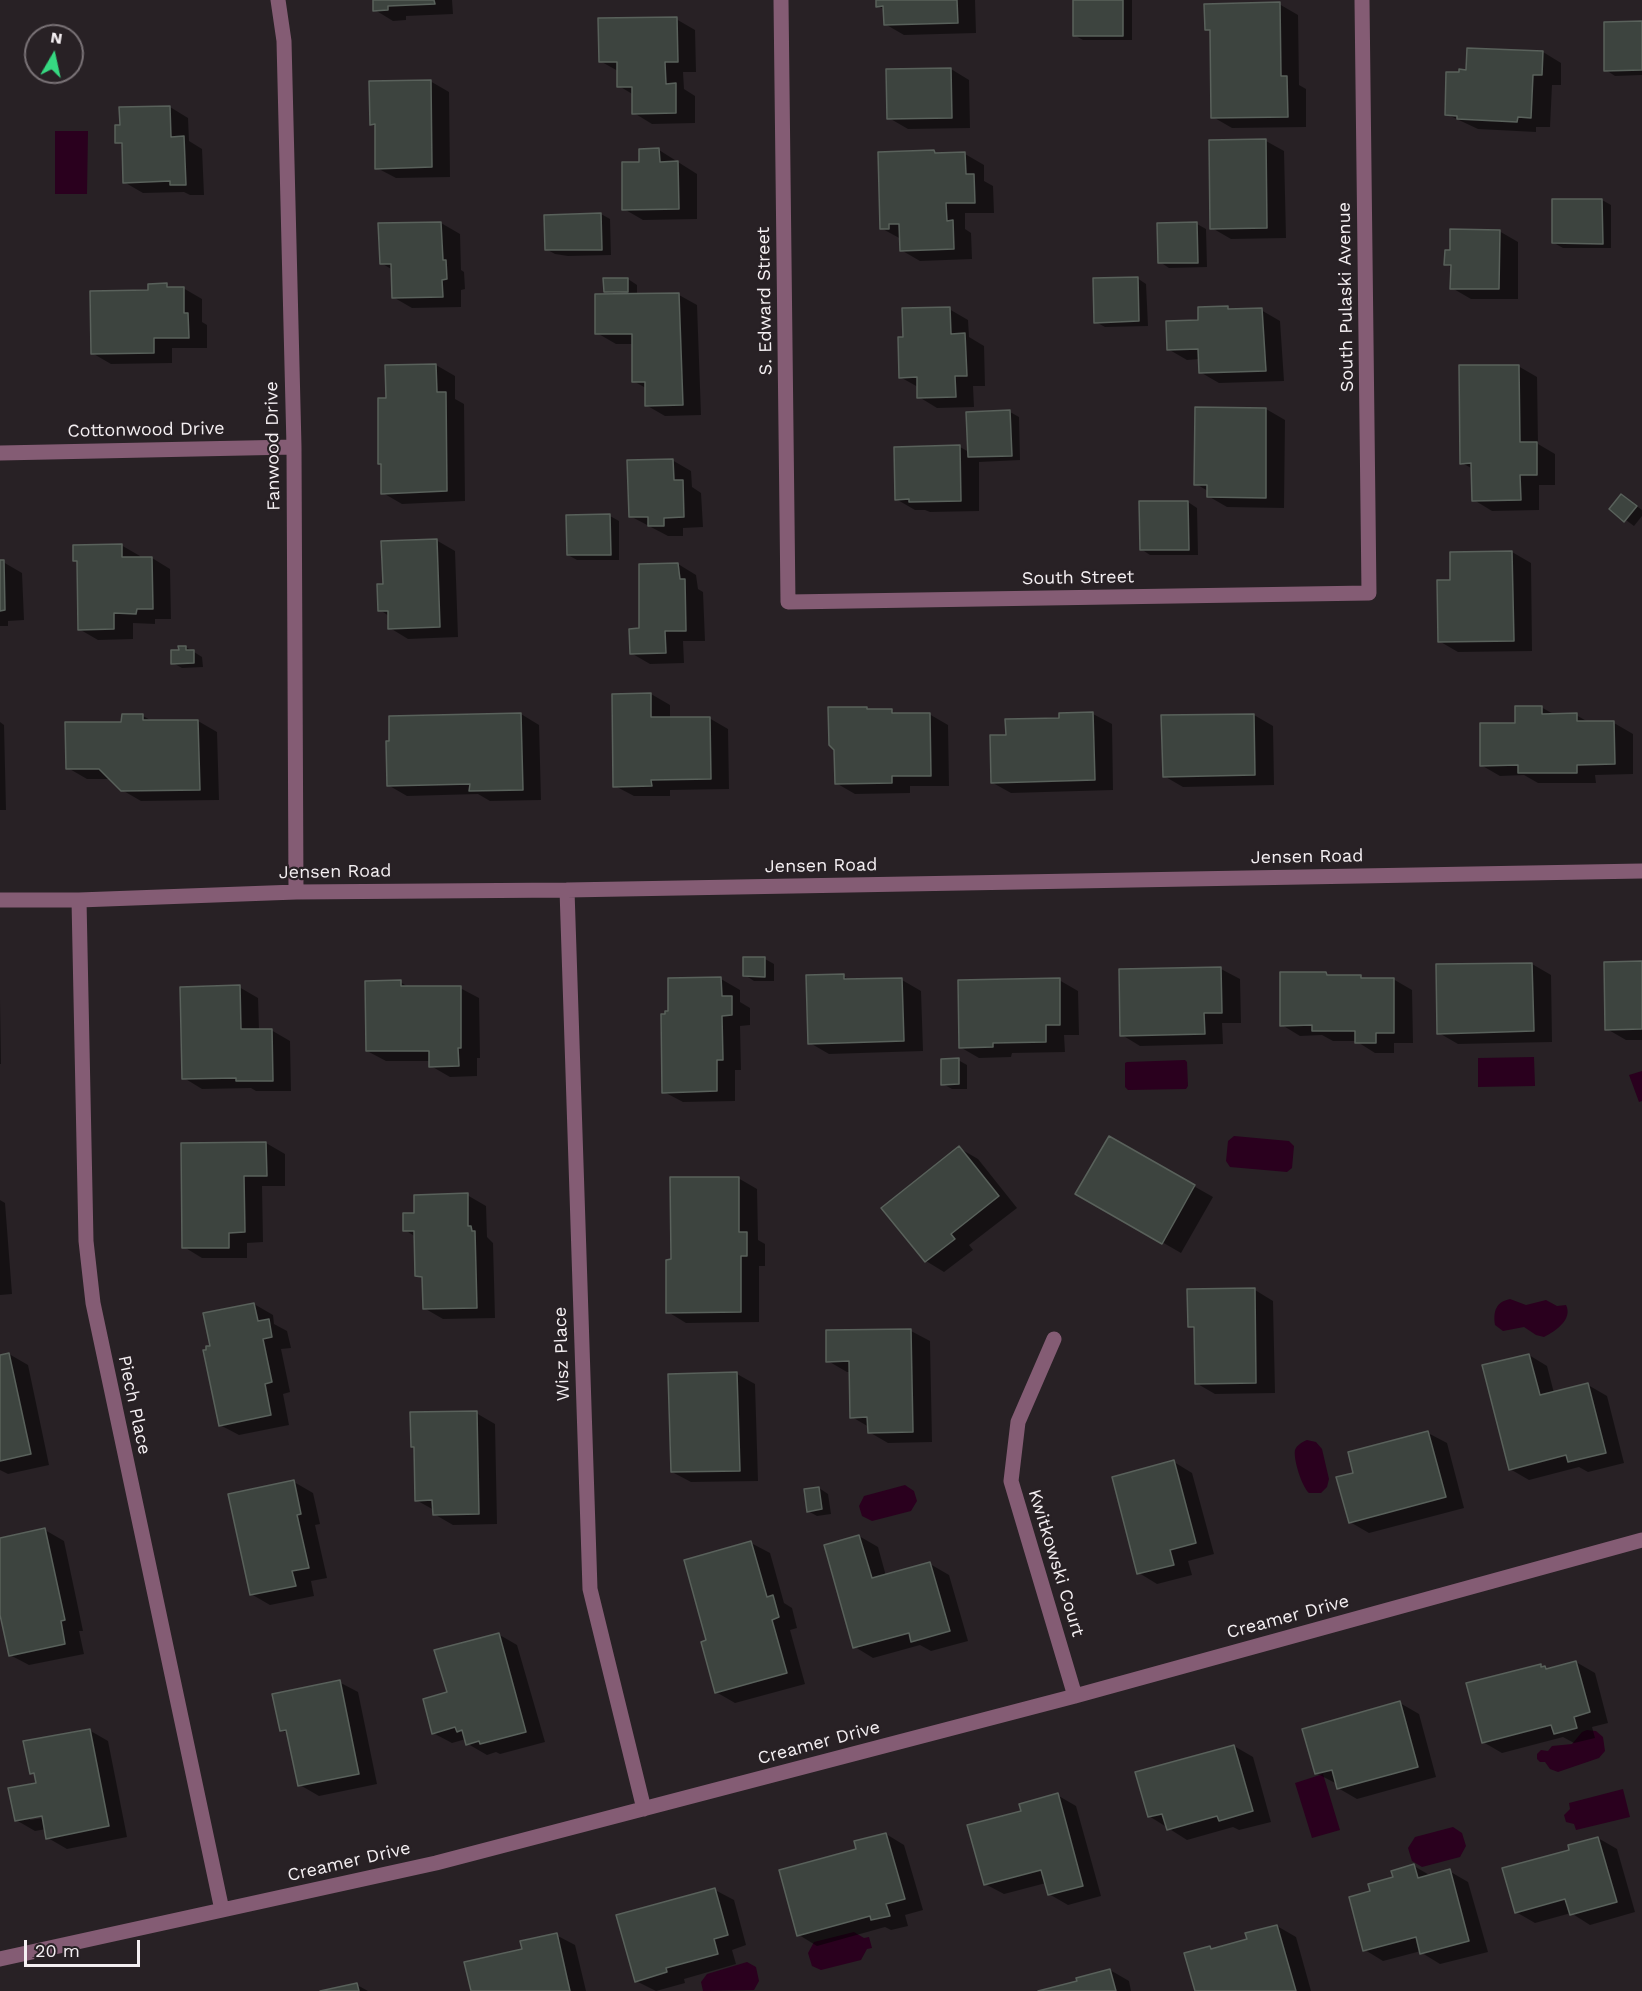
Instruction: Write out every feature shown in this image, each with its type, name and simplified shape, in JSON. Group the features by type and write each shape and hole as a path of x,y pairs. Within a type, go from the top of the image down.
{"street":[{"name":"Fanwood Drive","path":"278,0 284,40 294,447 296,892"},
{"name":"S. Edward Street","path":"782,0 788,602"},
{"name":"South Pulaski Avenue","path":"1362,0 1369,593"},
{"name":"Cottonwood Drive","path":"0,453 294,447"},
{"name":"South Street","path":"788,602 1369,593"},
{"name":"Jensen Road","path":"0,900 79,900 296,892 567,890 1642,871"},
{"name":"Wisz Place","path":"567,890 590,1589 644,1809"},
{"name":"Piech Place","path":"79,900 86,1240 93,1302 222,1910"},
{"name":"Kwitkowski Court","path":"1054,1339 1018,1422 1011,1481 1075,1696"},
{"name":"Creamer Drive","path":"0,1959 436,1863 1075,1696 1642,1540"}],"shaded area":[{"path":"55,131 88,131 87,194 55,194"},
{"path":"1534,1057 1535,1086 1478,1087 1478,1058"},
{"path":"1185,1060 1188,1086 1186,1089 1128,1090 1125,1087 1125,1063 1127,1062"},
{"path":"1642,1071 1642,1101 1639,1102 1629,1075"},
{"path":"1234,1136 1289,1141 1294,1146 1292,1168 1287,1172 1230,1167 1226,1161 1228,1141"},
{"path":"1510,1299 1526,1305 1546,1300 1557,1306 1566,1305 1567,1315 1558,1328 1544,1337 1524,1327 1503,1331 1495,1325 1495,1311 1501,1302"},
{"path":"1307,1440 1316,1442 1322,1449 1329,1479 1327,1487 1321,1493 1309,1493 1297,1466 1295,1450"},
{"path":"905,1485 914,1491 917,1501 911,1511 872,1521 862,1516 859,1506 864,1496"},
{"path":"1596,1731 1603,1737 1605,1751 1599,1758 1558,1772 1537,1759 1537,1754 1541,1750 1548,1751 1552,1746 1572,1744 1582,1732"},
{"path":"1323,1774 1340,1830 1312,1838 1295,1783"},
{"path":"1623,1789 1630,1817 1576,1830 1574,1824 1566,1822 1564,1815 1570,1809 1569,1803"},
{"path":"1453,1827 1462,1833 1466,1846 1460,1857 1422,1867 1412,1861 1408,1848 1415,1837"},
{"path":"854,1932 864,1938 869,1937 872,1948 867,1949 861,1960 821,1970 812,1966 808,1953 814,1942"},
{"path":"747,1962 756,1967 759,1981 754,1990 703,1991 701,1982 707,1974"}],"building":[{"path":"373,0 434,0 435,4 388,6 388,10 373,11"},
{"path":"876,0 957,0 958,23 884,25 883,6 876,7"},
{"path":"1073,0 1123,0 1123,36 1073,36"},
{"path":"1280,2 1281,76 1287,76 1288,117 1211,118 1210,30 1205,30 1204,4"},
{"path":"677,17 678,62 665,62 666,84 676,83 676,113 632,114 632,87 617,87 617,62 599,62 598,18"},
{"path":"1642,21 1642,70 1604,71 1604,22"},
{"path":"1467,48 1543,51 1542,75 1533,75 1531,118 1518,117 1517,122 1457,119 1457,116 1445,115 1446,72 1466,70"},
{"path":"951,68 952,118 887,119 886,69"},
{"path":"431,80 432,167 375,169 375,124 370,125 369,81"},
{"path":"170,106 171,137 184,136 186,185 170,185 170,181 123,183 122,143 115,143 115,125 120,125 119,107"},
{"path":"1266,139 1267,228 1210,229 1209,140"},
{"path":"659,148 660,162 678,161 679,209 622,210 622,162 639,162 639,149"},
{"path":"934,150 935,153 965,152 966,174 974,174 975,203 946,203 947,221 953,220 954,249 900,251 899,224 889,224 889,229 880,229 878,152"},
{"path":"1552,199 1602,199 1603,244 1552,243"},
{"path":"601,213 602,250 545,250 544,215"},
{"path":"441,222 443,260 446,260 447,279 442,280 443,297 392,298 391,264 380,264 378,223"},
{"path":"1197,222 1198,263 1158,263 1157,223"},
{"path":"1450,229 1500,230 1499,289 1450,289 1451,265 1444,265 1445,250 1450,250"},
{"path":"1138,277 1139,321 1094,323 1093,278"},
{"path":"603,278 628,278 628,292 604,292"},
{"path":"167,283 167,287 184,287 184,313 188,313 189,338 154,338 154,353 91,354 90,291 148,290 148,284"},
{"path":"679,293 683,405 645,406 645,382 632,382 632,334 595,334 595,294"},
{"path":"1228,306 1228,309 1262,308 1266,371 1199,373 1198,349 1167,350 1166,321 1198,320 1198,307"},
{"path":"950,307 951,334 965,333 967,376 955,376 956,397 917,398 917,377 899,378 898,337 903,337 902,308"},
{"path":"436,364 437,392 446,392 447,491 381,494 381,464 378,464 378,398 386,398 385,365"},
{"path":"1459,365 1519,365 1520,442 1537,442 1537,475 1520,475 1521,500 1472,501 1471,463 1460,464"},
{"path":"1195,407 1266,408 1266,498 1207,497 1207,485 1194,485"},
{"path":"1010,410 1012,456 968,457 966,412"},
{"path":"960,445 961,501 895,500 894,447"},
{"path":"673,459 674,480 683,480 684,517 664,518 664,526 648,526 648,517 629,517 627,460"},
{"path":"1621,494 1637,506 1624,522 1609,509"},
{"path":"1139,501 1188,501 1189,550 1140,550"},
{"path":"610,514 611,555 567,555 566,515"},
{"path":"437,539 440,627 388,629 388,611 378,611 377,584 383,584 381,541"},
{"path":"122,544 122,557 152,557 153,609 137,609 136,614 114,613 114,629 78,630 77,561 73,561 73,545"},
{"path":"1512,551 1514,641 1438,642 1437,580 1450,580 1450,552"},
{"path":"0,560 4,560 5,610 0,611"},
{"path":"678,563 680,579 685,579 686,631 665,631 666,653 630,654 629,629 639,628 639,564"},
{"path":"178,646 186,646 186,650 194,650 194,663 171,664 171,650 179,650"},
{"path":"651,693 651,717 710,717 711,779 651,780 652,786 613,787 612,694"},
{"path":"1515,706 1542,706 1542,714 1577,713 1577,721 1614,721 1615,764 1577,765 1577,773 1518,773 1518,765 1480,766 1480,723 1515,723"},
{"path":"828,707 867,707 867,709 892,709 892,713 930,713 931,776 892,776 892,783 835,784 834,750 829,745"},
{"path":"1093,712 1095,780 991,783 990,735 1006,735 1005,719 1059,718 1059,713"},
{"path":"521,713 523,790 469,791 470,784 387,786 386,741 389,741 389,716"},
{"path":"122,714 143,714 143,720 198,720 200,790 121,791 99,769 66,769 65,722 121,722"},
{"path":"1254,714 1255,775 1163,777 1161,715"},
{"path":"743,957 765,957 765,977 743,976"},
{"path":"1642,961 1642,1029 1605,1030 1604,962"},
{"path":"1532,963 1534,1031 1437,1034 1436,964"},
{"path":"1221,967 1222,1013 1204,1013 1205,1034 1120,1036 1119,969"},
{"path":"1280,972 1326,972 1327,975 1361,975 1361,978 1394,978 1394,1033 1376,1033 1376,1043 1355,1043 1355,1031 1312,1031 1312,1025 1280,1026"},
{"path":"844,974 844,979 902,978 904,1041 808,1044 806,975"},
{"path":"721,977 722,996 732,996 732,1015 722,1016 723,1060 717,1060 717,1091 662,1093 661,1014 668,1011 668,978"},
{"path":"1060,978 1060,1025 1046,1025 1046,1042 993,1043 993,1047 959,1048 958,980"},
{"path":"401,980 401,986 461,986 459,1066 429,1067 429,1051 366,1051 365,981"},
{"path":"240,985 241,1029 272,1029 273,1081 236,1081 236,1078 182,1079 180,987"},
{"path":"959,1058 959,1084 941,1085 941,1059"},
{"path":"1109,1136 1195,1185 1162,1244 1075,1194"},
{"path":"266,1142 267,1176 244,1176 245,1232 229,1233 229,1248 182,1248 181,1143"},
{"path":"959,1146 999,1196 951,1234 955,1239 925,1262 881,1208"},
{"path":"670,1177 739,1177 739,1232 747,1232 747,1256 741,1256 741,1312 666,1313 666,1260 671,1259"},
{"path":"468,1193 468,1226 475,1231 477,1308 423,1309 422,1277 415,1276 414,1231 403,1231 403,1213 414,1213 414,1195"},
{"path":"1255,1288 1256,1383 1195,1384 1194,1327 1188,1327 1187,1289"},
{"path":"254,1303 258,1321 269,1319 272,1337 263,1339 272,1382 265,1384 271,1415 219,1426 203,1350 206,1350 206,1346 210,1346 203,1313"},
{"path":"911,1329 913,1432 868,1433 867,1417 850,1418 849,1361 826,1362 826,1330"},
{"path":"9,1353 31,1454 0,1461 0,1355"},
{"path":"1529,1354 1540,1395 1588,1383 1606,1453 1568,1462 1566,1455 1509,1470 1482,1365"},
{"path":"737,1372 740,1471 671,1472 668,1374"},
{"path":"477,1411 479,1514 433,1515 432,1500 415,1501 414,1447 411,1447 410,1412"},
{"path":"1428,1431 1446,1497 1349,1523 1336,1477 1353,1473 1348,1452"},
{"path":"1174,1460 1196,1543 1170,1550 1174,1565 1137,1574 1112,1477"},
{"path":"294,1480 301,1514 297,1515 309,1568 292,1571 296,1586 250,1595 228,1494"},
{"path":"819,1487 822,1509 807,1512 804,1489"},
{"path":"45,1528 65,1620 61,1621 65,1644 9,1656 0,1615 0,1538"},
{"path":"859,1535 872,1578 930,1562 950,1631 911,1642 909,1633 853,1648 824,1545"},
{"path":"751,1541 767,1597 773,1595 779,1617 772,1620 787,1673 715,1693 701,1642 706,1640 684,1560"},
{"path":"499,1633 526,1732 480,1744 479,1741 466,1745 462,1730 457,1732 455,1727 432,1734 423,1699 447,1692 434,1650"},
{"path":"1576,1661 1590,1712 1574,1717 1577,1728 1554,1734 1551,1725 1482,1743 1466,1683 1541,1664 1541,1667 1545,1666 1546,1669"},
{"path":"340,1680 359,1774 298,1786 286,1730 280,1731 272,1694"},
{"path":"1400,1701 1418,1767 1337,1789 1332,1770 1315,1774 1302,1729"},
{"path":"90,1729 109,1826 46,1839 42,1816 15,1821 8,1788 36,1783 34,1773 30,1774 23,1741"},
{"path":"1234,1745 1253,1811 1219,1821 1217,1816 1167,1830 1162,1814 1148,1817 1135,1772"},
{"path":"1058,1793 1083,1886 1048,1895 1041,1870 984,1885 967,1825 1021,1811 1019,1804"},
{"path":"886,1833 905,1899 886,1904 890,1916 871,1920 870,1916 797,1936 779,1870 856,1849 854,1841"},
{"path":"1598,1837 1617,1902 1570,1915 1565,1899 1515,1913 1502,1868 1569,1850 1568,1845"},
{"path":"1414,1864 1418,1878 1450,1869 1469,1941 1420,1954 1416,1937 1363,1951 1349,1897 1370,1891 1368,1884 1393,1877 1391,1871"},
{"path":"715,1888 728,1935 714,1939 718,1954 666,1968 667,1972 635,1982 616,1915"},
{"path":"1277,1925 1296,1991 1195,1991 1184,1953 1210,1946 1211,1949 1247,1939 1245,1933"},
{"path":"557,1933 570,1991 471,1991 464,1962 522,1949 520,1941"},
{"path":"1110,1969 1116,1991 1038,1991 1077,1981 1076,1978"},
{"path":"357,1983 359,1991 320,1991"}]}
